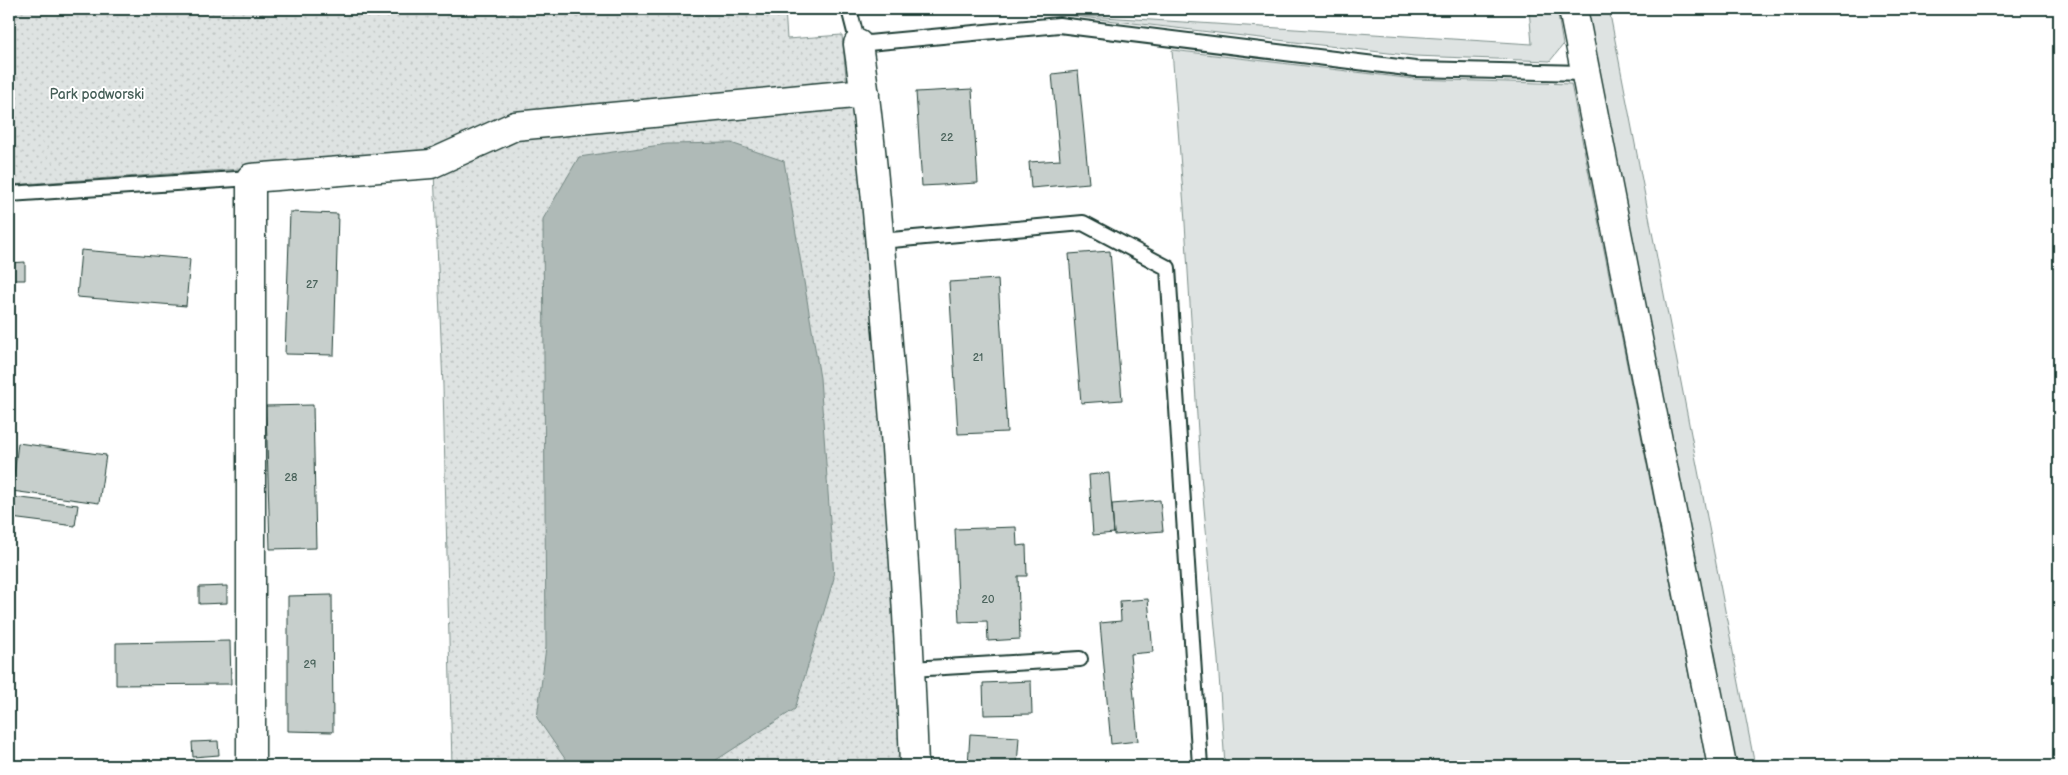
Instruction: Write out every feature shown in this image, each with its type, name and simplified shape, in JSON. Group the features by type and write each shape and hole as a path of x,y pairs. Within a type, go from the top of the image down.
{"street":[{"path":"1573,9 1722,766"},
{"path":"858,44 866,93 880,241 911,670 914,766"},
{"path":"251,766 251,178 431,164 515,126 866,93"}],"lane":[{"path":"849,9 858,44 1059,25 1415,68 1586,73"},
{"path":"9,194 251,178"},
{"path":"880,241 1083,223 1168,268 1200,766"},
{"path":"911,670 1080,659"}],"green space":[{"name":"Park podworski","path":"9,9 785,9 787,39 842,35 847,87 508,116 427,156 9,185"},
{"path":"1529,9 1557,9 1563,45 1550,61 1414,56 1056,14 1532,44"},
{"path":"1587,9 1609,9 1755,766 1735,766"},
{"path":"1172,50 1414,79 1571,84 1707,766 1225,766 1218,660 1200,464"},
{"path":"854,101 888,516 900,766 452,766 443,386 434,171 519,133"}],"shaded area":[{"path":"731,143 784,161 820,378 834,578 795,709 707,766 570,766 537,718 546,647 543,219 579,157 667,144"}],"building":[{"path":"1078,71 1089,183 1031,188 1029,162 1060,160 1052,74"},
{"path":"972,89 978,183 922,186 916,92"},
{"path":"290,212 338,214 334,355 285,354"},
{"path":"81,250 190,259 186,306 77,297"},
{"path":"1110,251 1122,400 1081,403 1069,254"},
{"path":"25,262 25,280 10,280 9,263"},
{"path":"998,279 1007,432 958,434 949,282"},
{"path":"313,405 316,548 270,549 266,406"},
{"path":"18,443 106,455 99,503 12,491"},
{"path":"1109,473 1114,533 1093,535 1089,475"},
{"path":"13,497 78,505 75,526 11,518"},
{"path":"1160,500 1163,531 1114,535 1112,504"},
{"path":"1016,527 1017,546 1026,545 1027,576 1018,576 1020,639 988,641 987,621 959,622 955,529"},
{"path":"227,586 227,603 199,604 199,587"},
{"path":"332,595 333,732 288,731 288,596"},
{"path":"1148,599 1153,652 1130,654 1138,741 1111,744 1100,623 1121,621 1120,601"},
{"path":"230,641 231,684 116,685 116,643"},
{"path":"1031,681 1032,714 984,715 983,683"},
{"path":"970,734 1019,737 1017,766 968,766"},
{"path":"218,741 219,755 193,757 192,742"},
{"path":"194,760 219,760 219,766 194,766"}]}
